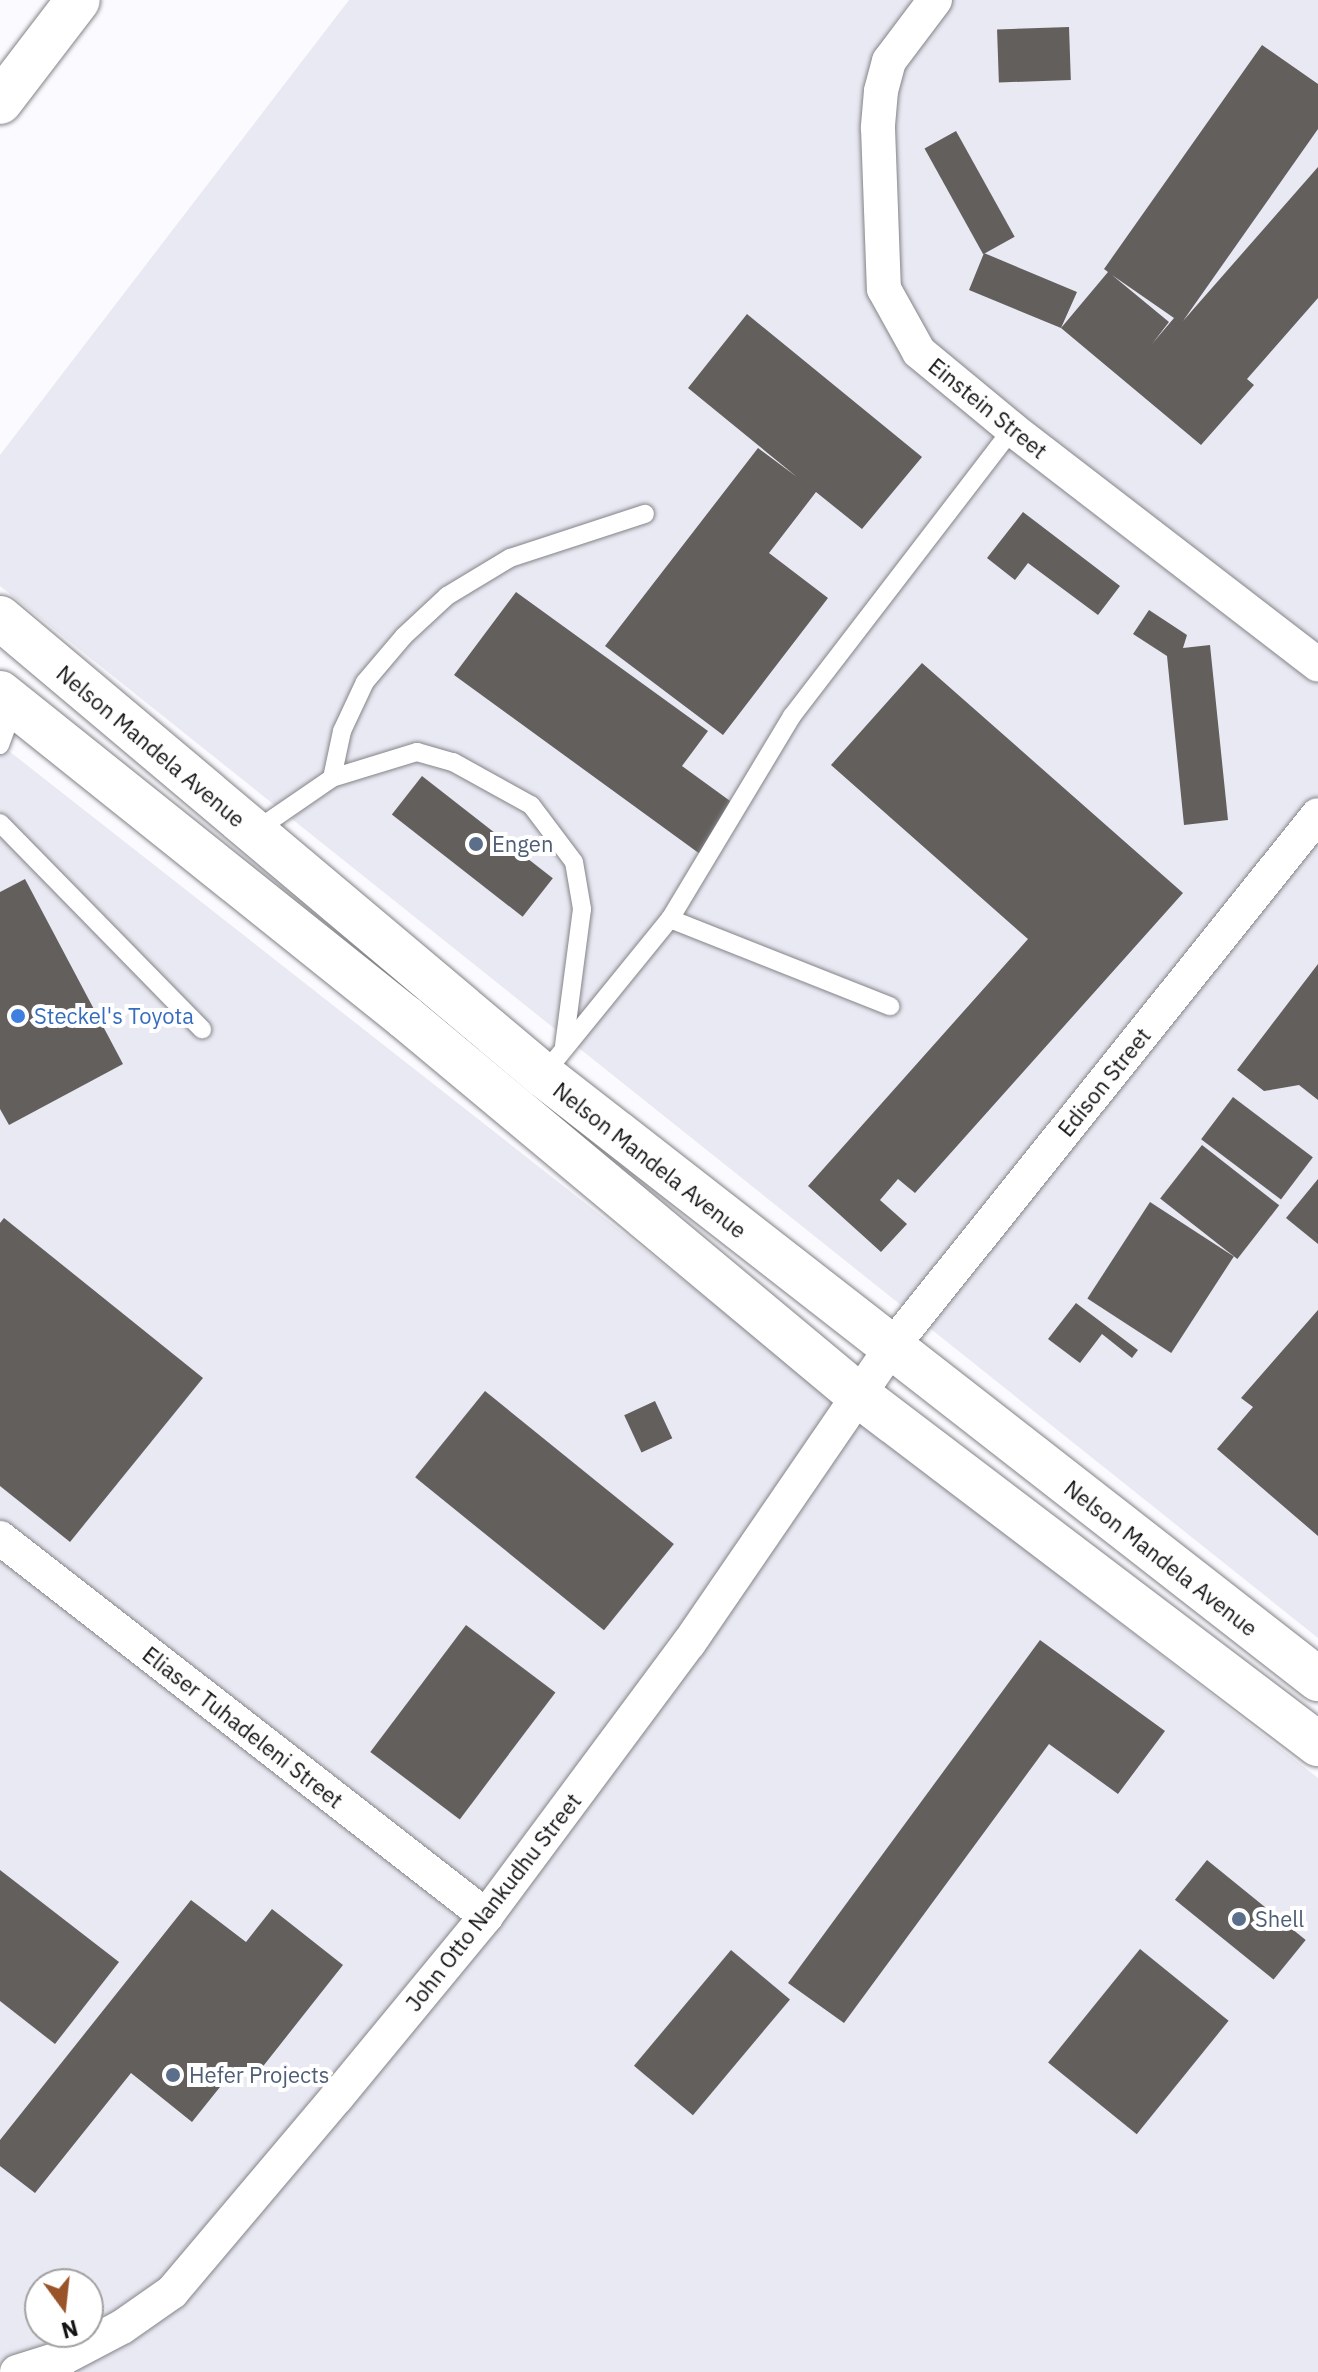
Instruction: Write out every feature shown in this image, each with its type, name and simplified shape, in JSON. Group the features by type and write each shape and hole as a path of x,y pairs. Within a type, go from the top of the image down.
{"main road":[{"path":"0,102 78,0"},
{"name":"Nelson Mandela Avenue","path":"0,618 253,832 553,1062 890,1349 1318,1679"},
{"name":"Nelson Mandela Avenue","path":"1,694 405,1017 857,1394 1318,1744"}],"street":[{"name":"Einstein Street","path":"935,0 889,61 881,91 878,128 884,289 919,352 1012,429 1318,665"},
{"name":"Edison Street","path":"890,1349 1318,815"},
{"name":"John Otto Nankudhu Street","path":"17,2372 65,2357 122,2327 172,2292 486,1916 689,1643 890,1349"},
{"name":"Eliaser Tuhadeleni Street","path":"0,1538 486,1916"}],"lane":[{"path":"553,1062 670,919 792,716 1012,429"},
{"path":"332,778 342,731 365,682 404,636 447,596 510,558 645,514"},
{"path":"0,745 9,720 1,694"},
{"path":"253,832 332,778 376,762 417,752 453,762 531,805 574,862 582,909 553,1062"},
{"path":"0,823 202,1029"},
{"path":"670,919 890,1006"}],"shaded area":[{"path":"349,0 1318,0 1318,1638 0,586 0,455"},
{"path":"0,744 1318,1778 1318,2372 0,2372"}],"building":[{"path":"1069,27 1071,80 999,82 997,30"},
{"path":"1262,45 1318,84 1318,129 1183,321 1318,167 1318,298 1247,379 1254,385 1201,445 1061,328 1108,272 1104,269","holes":["1112,275 1174,318 1152,344 1169,322"]},
{"path":"956,131 1015,237 983,254 925,148"},
{"path":"984,253 1077,292 1061,328 969,290"},
{"path":"747,314 922,457 862,529 816,492 769,553 828,598 723,735 605,646 758,448 797,477 688,388"},
{"path":"1023,512 1120,586 1098,615 1028,563 1015,580 987,558"},
{"path":"516,592 708,731 682,766 737,806 700,854 454,675"},
{"path":"1149,610 1187,635 1183,648 1210,645 1228,820 1184,825 1167,656 1133,634"},
{"path":"922,663 1183,893 915,1193 898,1179 880,1200 907,1224 881,1252 808,1186 1028,939 831,765"},
{"path":"422,776 553,878 523,917 392,815"},
{"path":"25,879 123,1064 9,1125 0,1109 0,892"},
{"path":"1318,964 1318,1100 1299,1085 1264,1091 1237,1070"},
{"path":"1233,1097 1313,1157 1281,1200 1201,1139"},
{"path":"1202,1145 1279,1205 1237,1259 1160,1199"},
{"path":"1318,1179 1318,1244 1286,1218"},
{"path":"1150,1202 1234,1256 1171,1353 1087,1298"},
{"path":"4,1218 203,1378 70,1542 0,1486 0,1223"},
{"path":"1076,1303 1138,1350 1132,1358 1102,1334 1080,1363 1048,1339"},
{"path":"1318,1310 1318,1536 1217,1449 1253,1407 1241,1398"},
{"path":"485,1391 674,1544 604,1630 415,1477"},
{"path":"655,1401 672,1438 642,1453 624,1415"},
{"path":"466,1625 555,1692 460,1819 370,1752"},
{"path":"1040,1640 1165,1731 1118,1794 1049,1744 844,2023 788,1983"},
{"path":"1207,1860 1306,1940 1274,1980 1175,1900"},
{"path":"0,1870 119,1962 55,2044 0,2001"},
{"path":"191,1900 246,1942 272,1909 343,1965 253,2079 236,2067 192,2122 131,2073 35,2193 0,2166 0,2140"},
{"path":"1140,1949 1229,2021 1137,2134 1048,2062"},
{"path":"731,1950 790,1999 693,2115 634,2066"}],"place":[{"name":"Engen","path":"476,844"},
{"name":"Steckel's Toyota","path":"18,1016"},
{"name":"Shell","path":"1239,1919"},
{"name":"Hefer Projects","path":"173,2075"}]}
